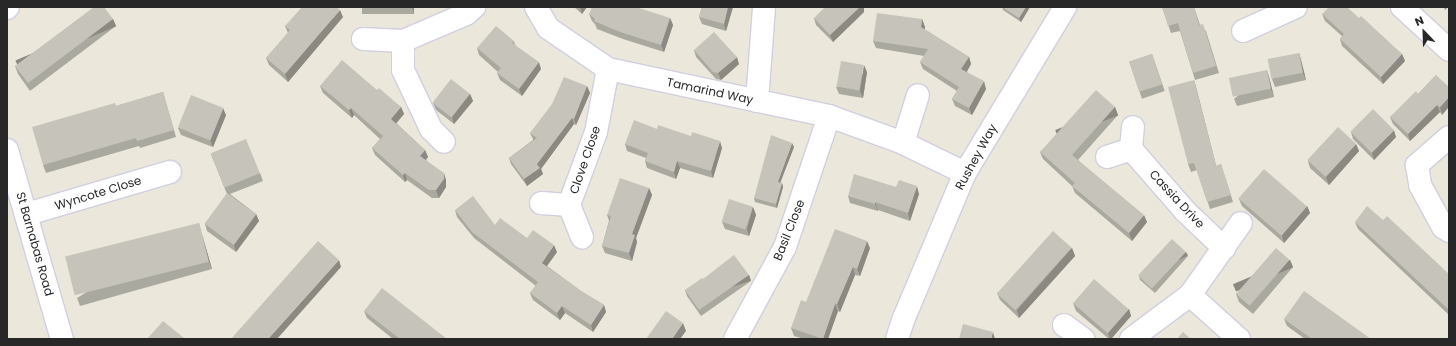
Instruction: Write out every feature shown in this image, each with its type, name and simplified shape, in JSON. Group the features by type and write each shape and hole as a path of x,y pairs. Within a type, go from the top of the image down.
{"street":[{"path":"363,39 403,42 466,14 474,7"},
{"name":"Tamarind Way","path":"536,7 548,28 608,69 829,116 903,143 965,173"},
{"path":"757,101 764,7"},
{"name":"Rushey Way","path":"897,339 965,173 1065,7"},
{"path":"1243,30 1296,7"},
{"path":"1402,7 1449,50"},
{"path":"403,42 403,70 430,129 444,142"},
{"name":"Clove Close","path":"582,237 569,205 596,132 608,69"},
{"path":"903,143 918,95"},
{"name":"Basil Close","path":"735,339 785,247 829,116"},
{"path":"1107,157 1131,150 1134,127"},
{"path":"1449,137 1417,165 1420,185 1442,227 1449,231"},
{"name":"St Barnabas Road","path":"7,150 27,214 62,339"},
{"name":"Cassia Drive","path":"1131,150 1185,211 1224,248"},
{"name":"Wyncote Close","path":"27,214 170,172"},
{"name":"Clove Close","path":"541,203 569,205"},
{"path":"1131,339 1190,295 1241,223"},
{"path":"1190,295 1239,339"},
{"path":"1064,325 1083,339"}],"building":[{"path":"94,7 104,7 113,19 28,83 15,66"},
{"path":"302,7 337,7 340,10 285,74 266,58 290,30 285,26"},
{"path":"592,7 636,7 670,18 661,45 620,32 594,21 595,19 589,14"},
{"path":"702,7 728,7 724,24 699,17"},
{"path":"825,7 860,7 830,35 814,18"},
{"path":"1002,7 1026,7 1019,18"},
{"path":"1162,7 1194,7 1199,25 1203,24 1216,66 1193,73 1178,23 1168,26"},
{"path":"1329,7 1347,7 1359,18 1361,16 1402,54 1381,77 1340,39 1344,34 1322,14"},
{"path":"877,13 922,19 921,27 969,57 961,69 984,81 969,108 952,99 959,87 920,62 928,49 873,41"},
{"path":"496,26 514,41 512,43 539,62 519,89 497,73 501,68 477,48"},
{"path":"714,32 737,57 718,73 713,72 694,50"},
{"path":"1299,53 1303,73 1271,79 1268,59"},
{"path":"1152,54 1162,84 1139,92 1129,61"},
{"path":"342,60 377,90 379,88 401,107 391,119 425,150 420,156 444,173 444,179 436,190 429,190 405,173 403,175 372,148 383,136 351,108 349,110 320,86"},
{"path":"841,61 864,65 859,91 836,87"},
{"path":"1267,70 1271,89 1233,97 1229,78"},
{"path":"1436,75 1449,87 1449,97 1440,107 1437,105 1408,134 1390,117 1416,91 1418,94"},
{"path":"564,77 587,86 574,119 572,118 537,164 540,168 524,179 509,158 537,138 530,133 552,104"},
{"path":"451,79 470,94 451,117 433,103"},
{"path":"1194,80 1216,166 1221,164 1231,195 1207,202 1194,163 1188,164 1168,87"},
{"path":"1096,90 1115,107 1072,155 1144,215 1129,233 1072,186 1075,183 1040,152"},
{"path":"163,92 174,130 137,141 136,138 43,165 32,127 115,103 116,106"},
{"path":"191,95 223,108 210,141 178,127"},
{"path":"1373,109 1394,130 1372,153 1350,132"},
{"path":"634,120 657,129 658,125 691,136 692,132 720,141 711,171 677,161 674,172 645,161 648,153 625,144"},
{"path":"1338,127 1356,144 1326,177 1307,160"},
{"path":"771,135 792,143 778,182 782,183 776,204 754,198"},
{"path":"246,139 260,173 225,188 211,153"},
{"path":"1264,169 1307,206 1281,236 1238,198"},
{"path":"854,174 896,187 899,180 917,186 908,213 875,202 875,204 848,196"},
{"path":"620,178 649,188 632,234 635,235 629,253 602,246 611,216 607,215"},
{"path":"227,193 256,214 234,245 205,224"},
{"path":"473,196 495,225 500,218 527,238 533,230 554,245 542,263 581,291 604,305 591,325 562,306 557,313 530,293 538,282 472,232 455,210"},
{"path":"729,199 753,207 745,230 722,222"},
{"path":"1367,206 1383,220 1387,216 1449,274 1449,310 1355,222"},
{"path":"199,223 209,262 75,295 65,256"},
{"path":"835,229 867,241 857,269 853,267 837,304 835,304 823,339 791,328 801,300 806,302"},
{"path":"1053,231 1072,248 1015,310 997,293"},
{"path":"1172,239 1186,252 1152,289 1138,276"},
{"path":"318,241 339,260 268,339 231,339"},
{"path":"1276,248 1290,260 1250,306 1236,294"},
{"path":"734,255 749,275 699,310 685,290 702,278 703,279"},
{"path":"1094,279 1129,309 1108,333 1073,303"},
{"path":"382,288 447,339 400,339 364,311"},
{"path":"1304,291 1371,339 1312,339 1284,319"},
{"path":"666,311 683,323 672,339 646,339"},
{"path":"163,321 184,338 147,339"},
{"path":"963,324 993,332 991,339 959,339"},
{"path":"1183,332 1191,339 1177,339"}]}
